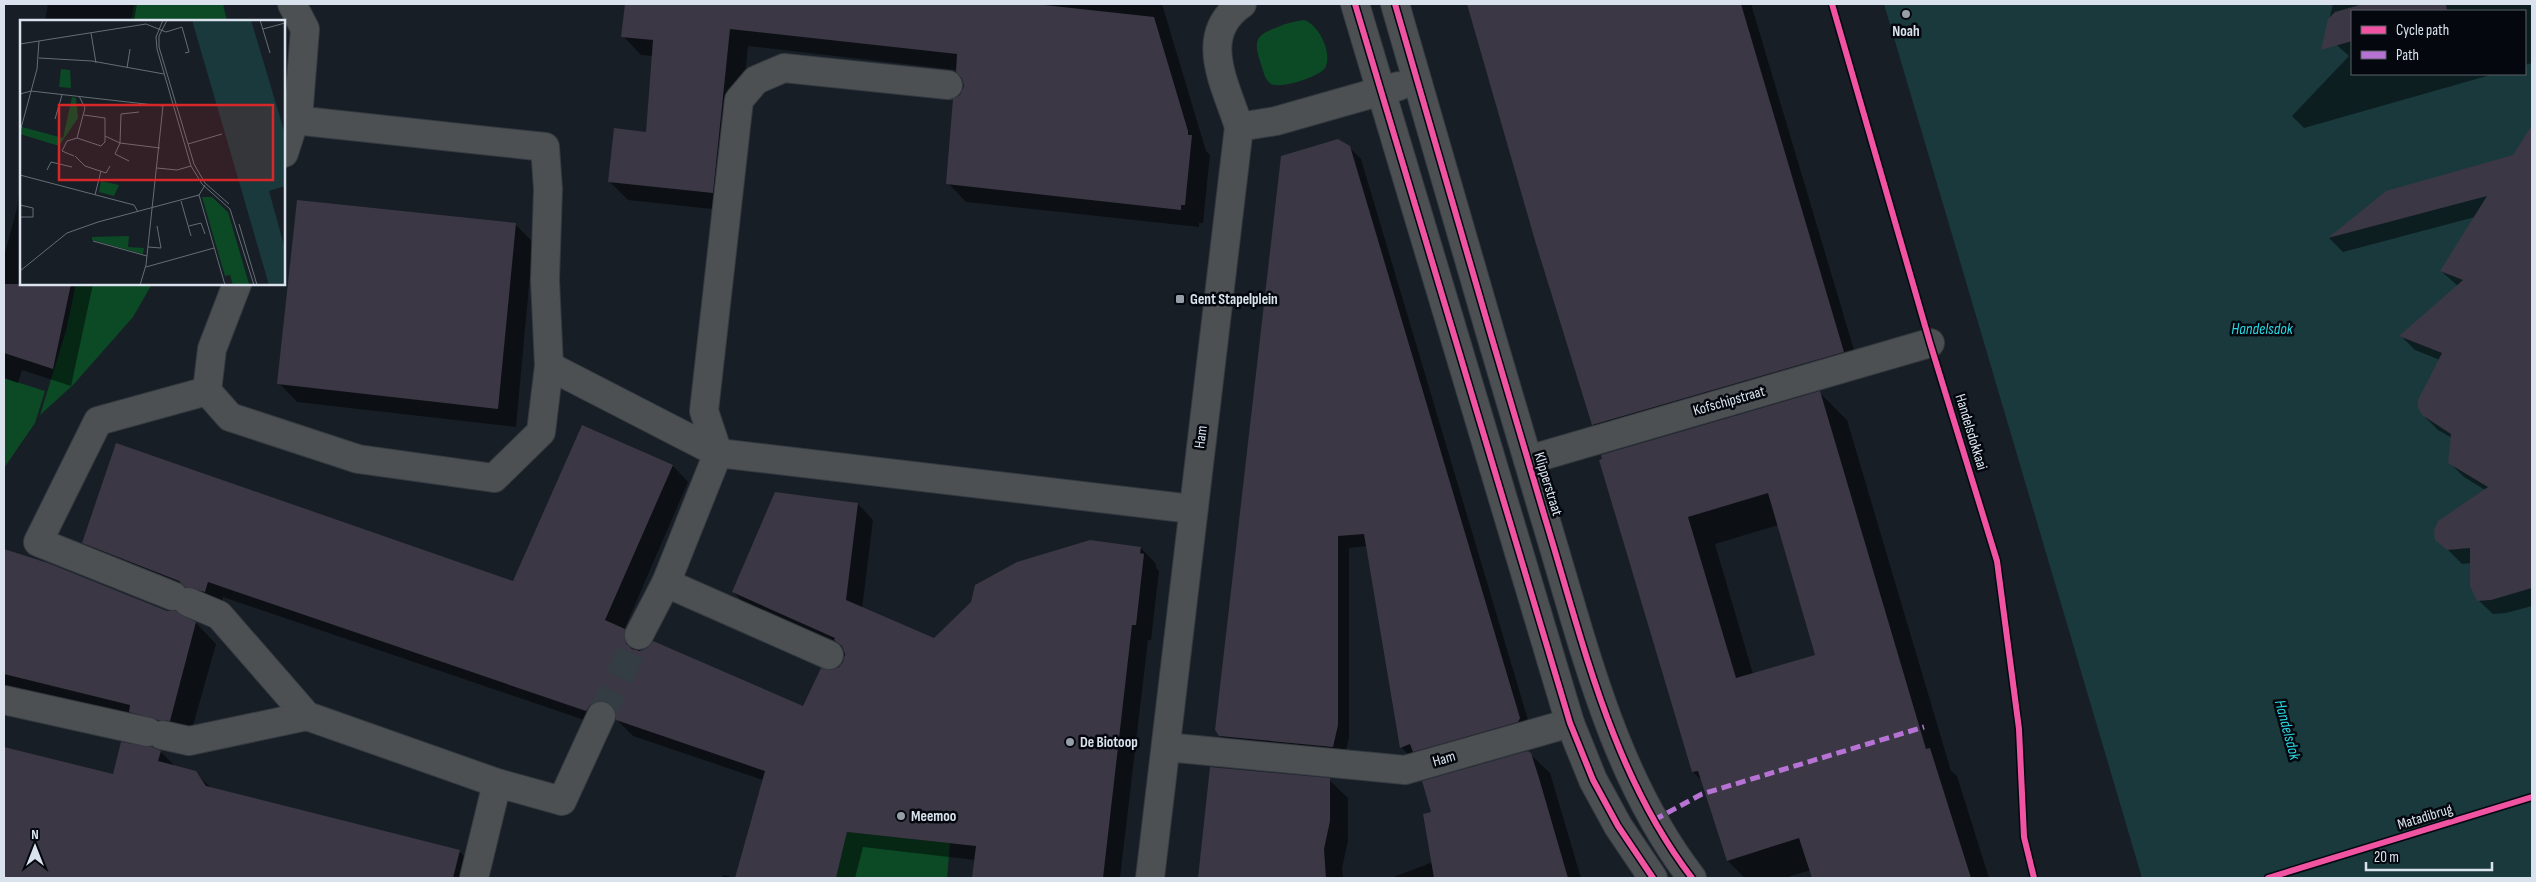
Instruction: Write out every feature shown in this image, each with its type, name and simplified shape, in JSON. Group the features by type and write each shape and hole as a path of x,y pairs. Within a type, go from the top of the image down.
{"street":[{"path":"285,150 299,106 306,29 292,4"},
{"path":"1356,4 1570,723 1593,780 1618,826 1653,878"},
{"name":"Klipperstraat","path":"1395,4 1528,460 1600,698 1622,758 1654,820 1692,878"},
{"name":"Ham","path":"1150,878 1192,508 1239,127 1218,62 1216,44 1227,6"},
{"path":"639,635 666,583 718,452 704,410 739,100 756,80 784,68 948,85"},
{"path":"1239,127 1276,121 1417,81"},
{"path":"237,285 212,349 207,391 230,417 358,459 494,478 542,432 549,366 545,280 548,189 545,147 294,120"},
{"name":"Kofschipstraat","path":"1528,460 1930,343"},
{"path":"549,366 718,452 1192,508"},
{"path":"207,391 98,421 38,542 219,615 307,716 497,783 562,801 602,716"},
{"path":"666,583 830,656"},
{"path":"4,700 189,741 307,716"},
{"name":"Ham","path":"1166,747 1405,770 1570,723"},
{"path":"474,878 497,783"}],"green space":[{"path":"134,4 223,4 227,20 131,20"},
{"path":"1304,20 1315,27 1323,40 1327,55 1325,68 1315,75 1291,84 1271,84 1264,75 1258,56 1257,44 1260,36 1288,23"},
{"path":"76,285 151,285 133,317 73,385 40,415 66,331"},
{"path":"4,378 45,391 35,423 4,468"},
{"path":"847,832 950,843 947,878 836,878"}],"water":[{"name":"Handelsdok","path":"1884,4 2532,4 2532,878 2142,878"}],"building":[{"path":"625,4 1035,4 1154,17 1188,135 1192,135 1185,205 1181,205 1181,210 946,184 953,99 960,95 964,86 962,78 956,72 957,54 730,29 713,193 608,182 614,128 646,132 653,40 621,37"},
{"path":"1467,4 1741,4 1844,352 1592,425 1536,244"},
{"path":"2363,4 2446,4 2447,10 2351,10 2351,41 2321,50 2328,19 2335,12"},
{"path":"2532,125 2532,588 2491,600 2477,601 2470,586 2470,548 2447,550 2435,540 2434,530 2438,521 2488,487 2448,463 2451,434 2422,415 2418,408 2418,400 2442,353 2399,336 2463,280 2440,271 2487,196 2328,238 2386,191 2513,155"},
{"path":"1338,139 1350,146 1520,718 1518,722 1413,752 1410,744 1400,748 1364,534 1338,536 1338,725 1333,747 1219,736 1215,730 1281,156"},
{"path":"297,200 516,223 498,409 277,384"},
{"path":"4,284 71,285 53,369 4,353"},
{"path":"1820,391 1926,749 1930,748 1971,878 1812,878 1799,838 1727,861 1698,771 1692,772 1599,460 1602,459 1601,455","holes":["1768,493 1815,655 1736,678 1688,517"]},
{"path":"582,425 673,465 605,620 625,629 626,643 632,649 640,651 647,648 653,641 803,706 821,668 831,670 839,667 843,662 845,654 842,646 834,640 835,638 732,592 775,492 858,503 846,600 934,638 971,602 975,585 1017,562 1090,540 1141,547 1140,553 1144,554 1136,625 1132,625 1103,878 972,878 976,846 847,832 836,878 735,878 765,771 616,720 614,707 607,702 599,701 592,703 586,711 208,582 205,592 185,587 179,581 82,543 116,443 513,581"},
{"path":"4,549 48,563 167,611 176,611 196,622 170,721 158,720 129,712 130,705 4,674"},
{"path":"121,742 152,747 161,751 158,761 196,771 206,786 460,850 453,878 4,878 4,747 113,774"},
{"path":"1528,751 1531,753 1539,778 1568,878 1434,878 1423,814 1431,812 1422,781"},
{"path":"1210,767 1330,778 1330,821 1324,849 1326,878 1198,878"}],"tunnel":[{"path":"601,716 639,635"}],"marked path":[{"path":"1654,820 1702,794 1924,727"}],"cycle path":[{"path":"1355,4 1570,723 1593,780 1618,826 1653,878"},
{"path":"1395,4 1587,659 1620,751 1641,795 1664,838 1692,878"},
{"name":"Handelsdokkaai","path":"1832,4 1930,343 1997,561 2019,729 2024,837 2034,878"},
{"name":"Matadibrug","path":"2268,878 2532,797"}],"place":[{"name":"Noah","path":"1906,14"},
{"name":"Gent Stapelplein","path":"1180,299"},
{"name":"De Biotoop","path":"1070,742"},
{"name":"Meemoo","path":"901,816"}]}
